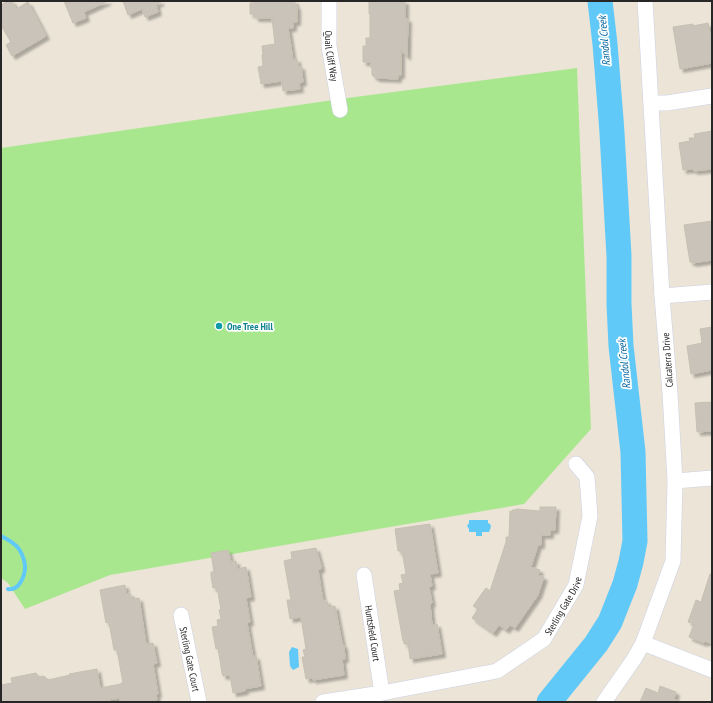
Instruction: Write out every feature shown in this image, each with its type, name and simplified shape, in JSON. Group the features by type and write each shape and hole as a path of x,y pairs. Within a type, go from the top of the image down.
{"street":[{"name":"Quail Cliff Way","path":"329,1 329,46 340,110"},
{"name":"Calcaterra Drive","path":"604,702 634,660 643,643 673,561 675,481 662,296 645,1"},
{"path":"651,104 712,96"},
{"path":"662,296 712,292"},
{"name":"Sterling Gate Drive","path":"323,702 382,693 497,671 544,639 576,585 590,516 587,477 576,464"},
{"path":"675,481 712,478"},
{"name":"Huntsfield Court","path":"364,575 382,693"},
{"name":"Sterling Gate Court","path":"181,616 199,702"},
{"path":"643,643 712,670"}],"green space":[{"path":"577,68 591,429 524,504 110,575 25,609 8,583 1,578 1,148 340,99"}],"water":[{"path":"469,520 488,520 491,528 489,532 482,532 482,536 476,536 476,532 469,532 467,526"},
{"path":"292,647 298,649 299,667 293,670 290,666 289,652"}],"building":[{"path":"8,1 12,1 16,9 28,2 46,36 12,56 6,45 11,42 1,25 1,5"},
{"path":"64,1 108,1 84,12 86,18 73,23"},
{"path":"123,1 161,2 156,4 158,12 145,17 142,9 128,15"},
{"path":"254,1 295,1 295,6 297,6 297,22 293,22 293,28 288,28 293,60 297,59 298,67 301,66 303,82 299,83 300,89 283,91 282,81 261,84 258,67 263,66 262,46 275,44 272,18 255,18 255,14 250,14 250,3 254,3"},
{"path":"369,1 405,1 405,19 408,19 407,57 401,50 401,75 398,75 398,79 376,78 372,75 371,62 363,62 363,46 366,46 366,38 370,38"},
{"path":"708,23 712,45 712,63 680,69 673,27 693,24 693,26"},
{"path":"712,131 712,169 694,171 693,169 683,170 679,143 690,141 689,138 695,138 694,134"},
{"path":"712,221 712,260 693,263 690,262 684,225"},
{"path":"712,327 712,370 691,374 687,346 702,343 700,329"},
{"path":"712,402 712,431 697,432 695,403"},
{"path":"540,507 556,507 555,530 550,530 550,535 541,535 541,545 538,545 531,567 540,570 538,575 544,577 538,595 515,628 510,625 506,630 499,625 493,633 472,618 478,609 473,606 486,588 490,591 506,542 506,537 509,537 510,511 512,512 512,510 516,509 540,511"},
{"path":"430,524 438,573 430,574 432,586 429,587 432,603 430,604 432,625 437,624 442,654 410,659 408,643 404,644 403,641 394,591 400,590 399,584 403,583 401,575 406,574 402,551 398,551 395,529"},
{"path":"316,548 321,566 321,569 318,570 323,601 327,601 328,607 335,606 342,643 344,646 345,659 342,659 344,675 313,680 312,678 306,679 302,657 305,657 303,650 306,649 301,617 290,619 287,600 291,600 284,561 292,559 291,552"},
{"path":"228,550 231,562 236,561 237,569 246,567 251,597 246,598 250,622 247,623 253,657 256,656 261,686 244,689 245,691 233,693 230,675 223,676 222,673 218,648 216,649 212,627 218,626 217,620 221,619 219,610 221,610 217,587 213,588 211,572 214,572 211,553"},
{"path":"710,574 712,574 712,644 705,641 704,643 689,637 694,624 688,622 696,600 701,602"},
{"path":"125,585 126,594 130,593 131,599 139,598 146,644 153,643 157,663 153,664 158,694 156,694 157,700 153,700 153,702 120,702 120,698 97,702 1,702 1,685 12,683 11,678 36,673 39,677 44,676 48,680 70,675 69,674 97,669 100,688 123,683 117,650 114,650 109,622 106,623 100,590"},
{"path":"660,686 676,692 674,699 678,702 640,702 646,688 658,693"}],"waterway":[{"name":"Randol Creek","path":"549,702 596,644 610,622 625,584 635,541 633,452 621,346 619,256 612,133 600,1"},
{"path":"1,536 11,541 19,549 25,565 25,571 21,582 15,588 8,589"}],"place":[{"name":"One Tree Hill","path":"219,326"}]}
